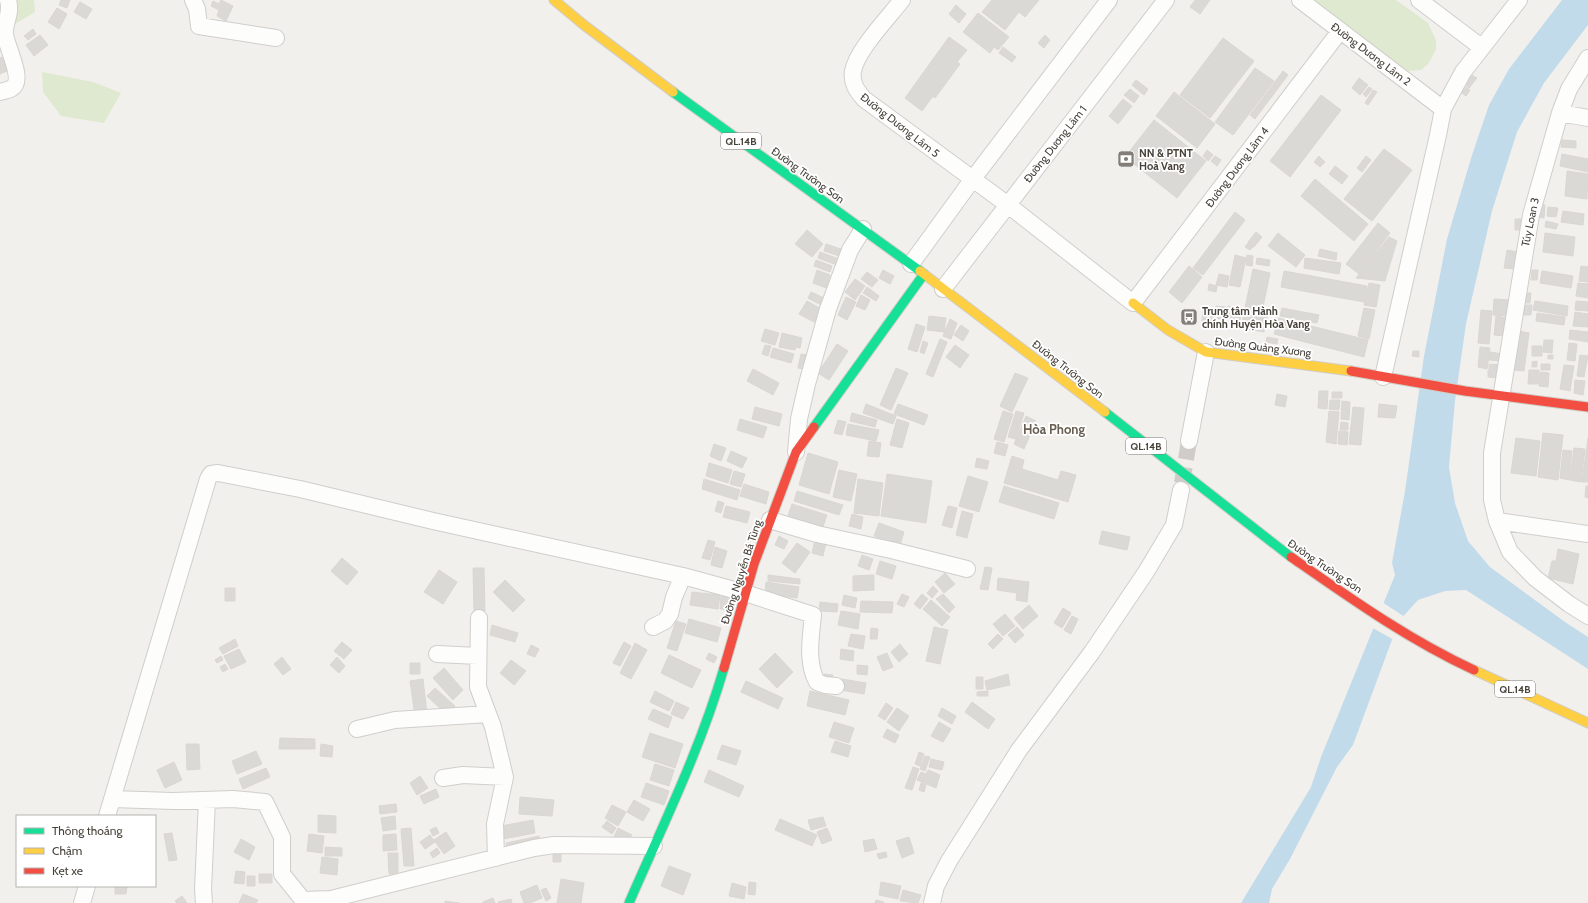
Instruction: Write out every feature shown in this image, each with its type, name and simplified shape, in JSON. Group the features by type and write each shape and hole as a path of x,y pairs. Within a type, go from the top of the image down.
{"main road":[{"name":"Đường Trường Sơn","path":"554,0 574,15 584,25 683,99 911,264 1074,388 1281,550 1351,599 1441,655 1588,723"},
{"name":"Đường Nguyễn Bá Tùng","path":"630,903 688,771 711,710 745,593 770,520 796,452 924,274"},
{"name":"Đường Quảng Xương","path":"1133,303 1168,330 1206,352 1319,366 1465,391 1503,395"},
{"path":"1503,395 1588,407"}],"street":[{"path":"0,92 13,88 16,84 17,75 5,33 10,13 8,0"},
{"path":"194,0 200,26 276,38"},
{"name":"Đường Dương Lâm 5","path":"902,0 858,55 852,72 855,88 864,99 972,180 1008,205 1133,303"},
{"path":"911,264 972,180 1109,0"},
{"name":"Đường Dương Lâm 1","path":"943,289 1166,0"},
{"name":"Đường Dương Lâm 2","path":"1300,0 1443,109"},
{"path":"1419,0 1481,47"},
{"path":"1383,376 1443,109 1463,72 1519,0"},
{"name":"Đường Dương Lâm 4","path":"1133,303 1340,31"},
{"name":"Túy Loan 3","path":"1588,58 1569,89 1560,113 1531,215 1520,272 1503,395 1492,452 1492,500 1497,521 1510,552 1535,578 1569,604 1588,616"},
{"path":"1560,113 1588,118"},
{"path":"796,452 799,419 828,309 850,250 863,229"},
{"path":"1189,441 1206,352"},
{"path":"107,815 189,537 208,479 212,474 218,473 300,489 433,521 683,576 745,593 812,615 810,653 814,678 816,682 836,686"},
{"path":"932,903 936,886 949,861 1019,750 1092,652 1162,545 1174,525 1181,490"},
{"path":"770,520 817,534 891,550 967,569"},
{"path":"1497,521 1588,534"},
{"path":"653,627 665,622 670,614 674,597 683,576"},
{"path":"480,618 478,687 500,752 505,777 496,824 496,858"},
{"path":"437,654 478,656"},
{"path":"357,729 395,720 488,714"},
{"path":"443,778 463,775 505,777"},
{"path":"112,799 233,799 265,802 282,837 282,874 303,900 331,899 534,848 554,845 654,846"},
{"path":"204,903 203,889 207,800"},
{"path":"82,903 87,887"}],"green space":[{"path":"0,0 34,0 35,12 0,33"},
{"path":"1303,0 1396,0 1428,23 1436,40 1436,50 1428,64 1421,70 1410,71 1395,68"},
{"path":"42,72 93,82 121,93 104,123 61,116 43,92"}],"water":[{"path":"1562,0 1588,0 1588,25 1544,83 1517,132 1492,211 1466,324 1455,401 1449,467 1455,503 1468,541 1490,567 1588,637 1588,669 1466,590 1445,591 1418,600 1399,621 1353,745 1337,767 1290,859 1272,889 1269,903 1241,903 1311,787 1321,757 1395,575 1392,563 1405,491 1424,356 1447,239 1472,155 1489,105 1509,69"}],"pier":[{"path":"1382,602 1405,617 1400,622 1394,640 1371,627"}],"building":[{"path":"61,0 70,0 67,8 59,5"},
{"path":"221,0 233,6 226,21 217,16 219,10 211,6 213,1 219,4"},
{"path":"992,0 1039,0 1025,17 1019,12 1005,30 982,12"},
{"path":"1195,0 1210,0 1200,14 1190,7"},
{"path":"80,2 92,9 86,19 74,12"},
{"path":"956,5 966,14 959,23 949,14"},
{"path":"57,8 67,14 59,29 48,22"},
{"path":"978,13 1009,37 998,50 994,47 990,53 963,32"},
{"path":"33,29 36,34 28,40 24,36"},
{"path":"40,35 48,45 34,56 26,45"},
{"path":"1045,35 1050,40 1044,48 1038,43"},
{"path":"949,37 967,50 957,62 960,64 935,98 933,96 922,111 905,98"},
{"path":"1223,38 1254,61 1210,118 1180,95"},
{"path":"1003,47 1016,57 1012,62 999,53"},
{"path":"2,57 7,71 0,74 0,58"},
{"path":"1255,68 1274,81 1233,135 1215,122"},
{"path":"1283,71 1288,75 1255,119 1250,115"},
{"path":"1472,75 1477,78 1469,88 1465,84"},
{"path":"1359,78 1368,85 1360,95 1352,88"},
{"path":"1136,80 1148,89 1144,95 1132,85"},
{"path":"1369,87 1372,89 1366,97 1363,94"},
{"path":"1466,87 1470,90 1466,96 1462,93"},
{"path":"1130,89 1139,96 1134,103 1124,95"},
{"path":"1373,90 1377,92 1368,105 1365,103"},
{"path":"1174,92 1215,124 1197,148 1156,116"},
{"path":"1321,95 1341,110 1290,177 1270,161"},
{"path":"1123,99 1132,106 1118,124 1109,116"},
{"path":"1154,120 1206,161 1177,198 1125,157"},
{"path":"1562,140 1576,141 1576,148 1561,147"},
{"path":"1384,149 1412,170 1372,221 1344,199"},
{"path":"1207,150 1213,155 1208,161 1203,156"},
{"path":"1562,154 1588,159 1588,172 1560,166"},
{"path":"1215,156 1221,160 1217,166 1211,161"},
{"path":"1319,156 1325,162 1320,167 1314,162"},
{"path":"1366,156 1371,160 1362,172 1357,168"},
{"path":"1335,166 1348,176 1342,184 1329,174"},
{"path":"1567,171 1588,174 1587,199 1565,196"},
{"path":"1315,179 1368,224 1354,241 1301,196"},
{"path":"1540,204 1545,205 1544,218 1539,217"},
{"path":"1548,207 1558,208 1556,217 1547,216"},
{"path":"1563,211 1584,214 1583,225 1561,222"},
{"path":"1235,212 1245,220 1203,275 1193,268"},
{"path":"1515,219 1525,219 1526,230 1515,230"},
{"path":"1546,221 1558,224 1556,229 1545,227"},
{"path":"1378,223 1390,233 1359,274 1346,264"},
{"path":"807,230 823,244 812,257 795,244"},
{"path":"1256,232 1262,237 1254,247 1248,242"},
{"path":"1278,233 1305,255 1296,267 1268,246"},
{"path":"1545,233 1575,237 1573,256 1543,252"},
{"path":"1389,237 1397,241 1385,281 1356,278"},
{"path":"1248,243 1253,247 1250,250 1245,247"},
{"path":"826,244 844,250 842,257 824,251"},
{"path":"1320,249 1337,253 1336,260 1318,256"},
{"path":"1507,250 1518,252 1516,269 1504,268"},
{"path":"820,252 839,259 837,265 818,258"},
{"path":"1235,255 1246,258 1240,287 1229,285"},
{"path":"1247,255 1253,256 1252,266 1246,265"},
{"path":"1257,258 1270,260 1269,266 1256,264"},
{"path":"1305,258 1341,263 1339,274 1304,268"},
{"path":"816,260 832,266 830,272 814,266"},
{"path":"1189,266 1202,277 1182,303 1169,292"},
{"path":"1581,266 1588,267 1588,282 1579,281"},
{"path":"1253,269 1270,273 1258,331 1241,328"},
{"path":"817,270 830,275 826,288 813,283"},
{"path":"883,270 894,276 890,284 879,278"},
{"path":"1532,270 1538,270 1537,280 1531,280"},
{"path":"1284,271 1367,286 1364,302 1281,287"},
{"path":"1542,271 1573,276 1571,288 1540,283"},
{"path":"867,272 878,280 872,287 861,279"},
{"path":"1219,274 1229,276 1227,287 1216,285"},
{"path":"855,279 865,286 855,300 845,292"},
{"path":"1369,283 1380,285 1376,307 1364,305"},
{"path":"1578,283 1588,284 1588,298 1576,296"},
{"path":"1209,284 1217,286 1216,292 1208,290"},
{"path":"867,287 879,296 876,301 863,293"},
{"path":"811,292 824,298 821,305 808,298"},
{"path":"1525,293 1531,293 1530,303 1525,303"},
{"path":"861,295 870,300 865,310 856,306"},
{"path":"846,297 856,302 847,320 838,315"},
{"path":"1494,299 1511,300 1509,316 1493,315"},
{"path":"807,301 821,309 814,322 799,314"},
{"path":"1535,301 1568,306 1567,316 1533,310"},
{"path":"1576,301 1588,302 1588,311 1575,310"},
{"path":"1524,305 1532,305 1531,315 1523,315"},
{"path":"1216,306 1226,307 1224,319 1214,318"},
{"path":"1228,306 1242,308 1240,320 1227,318"},
{"path":"1282,308 1319,315 1317,323 1280,316"},
{"path":"1364,308 1375,310 1369,339 1358,336"},
{"path":"1203,309 1213,310 1211,323 1202,322"},
{"path":"1264,309 1269,310 1264,332 1258,331"},
{"path":"1481,310 1492,311 1489,344 1478,343"},
{"path":"1575,312 1588,314 1588,327 1573,326"},
{"path":"1537,313 1565,317 1564,325 1536,321"},
{"path":"929,316 946,318 944,332 927,330"},
{"path":"1496,316 1508,318 1506,336 1494,335"},
{"path":"1278,318 1368,340 1364,357 1274,334"},
{"path":"950,319 957,323 951,339 943,336"},
{"path":"916,324 925,327 917,352 908,349"},
{"path":"961,325 969,331 963,341 954,335"},
{"path":"765,329 779,333 775,345 761,341"},
{"path":"1570,330 1588,332 1588,342 1569,339"},
{"path":"1519,331 1529,333 1524,371 1514,370"},
{"path":"782,333 802,338 800,348 796,347 795,350 779,347"},
{"path":"1267,337 1278,339 1277,344 1266,342"},
{"path":"940,339 947,342 933,377 926,374"},
{"path":"1544,340 1553,340 1552,353 1543,352"},
{"path":"923,341 928,343 924,354 920,352"},
{"path":"1569,343 1577,344 1575,361 1567,360"},
{"path":"837,344 848,351 829,380 818,373"},
{"path":"765,345 771,346 768,356 762,354"},
{"path":"955,345 969,355 960,368 946,357"},
{"path":"1532,346 1542,346 1542,356 1532,356"},
{"path":"1480,347 1490,348 1487,369 1478,367"},
{"path":"773,348 794,354 791,363 770,357"},
{"path":"1413,351 1419,351 1419,357 1412,356"},
{"path":"1490,352 1503,354 1503,361 1489,360"},
{"path":"801,354 813,356 810,370 798,368"},
{"path":"1548,355 1553,355 1553,359 1548,359"},
{"path":"1580,355 1588,356 1584,377 1577,376"},
{"path":"1537,361 1537,367 1532,367 1532,362"},
{"path":"1489,364 1501,365 1500,370 1489,369"},
{"path":"1541,364 1550,364 1550,370 1541,370"},
{"path":"1564,365 1574,366 1570,391 1560,389"},
{"path":"896,368 908,373 891,410 880,405"},
{"path":"753,369 779,383 773,395 747,381"},
{"path":"1488,370 1500,370 1500,378 1488,377"},
{"path":"1529,370 1539,370 1538,384 1528,384"},
{"path":"1540,372 1549,373 1548,387 1539,386"},
{"path":"1015,373 1028,378 1012,412 1000,406"},
{"path":"1575,380 1585,381 1583,395 1574,393"},
{"path":"1319,391 1328,391 1327,409 1318,408"},
{"path":"1332,392 1342,392 1342,398 1332,398"},
{"path":"1277,394 1287,396 1285,407 1275,405"},
{"path":"1330,400 1340,400 1339,410 1329,409"},
{"path":"1342,401 1350,402 1349,420 1341,419"},
{"path":"866,404 896,416 893,424 863,413"},
{"path":"898,404 928,415 924,425 894,414"},
{"path":"1379,404 1397,406 1395,418 1378,417"},
{"path":"755,407 782,414 779,426 752,419"},
{"path":"1353,407 1364,408 1361,445 1349,444"},
{"path":"1003,411 1013,414 1004,442 994,439"},
{"path":"1016,411 1024,413 1016,439 1008,437"},
{"path":"1329,411 1339,412 1336,444 1326,442"},
{"path":"852,413 877,420 875,427 850,421"},
{"path":"1026,416 1036,421 1024,449 1014,444"},
{"path":"740,419 767,427 763,438 737,430"},
{"path":"897,419 909,423 902,448 890,445"},
{"path":"838,420 846,422 842,435 834,433"},
{"path":"1341,422 1348,423 1348,430 1340,430"},
{"path":"848,424 879,430 876,441 846,435"},
{"path":"1339,431 1348,432 1347,445 1338,444"},
{"path":"1543,433 1563,435 1558,480 1538,477"},
{"path":"1516,438 1540,441 1536,476 1511,473"},
{"path":"1588,438 1588,482 1582,482"},
{"path":"869,441 881,443 879,457 867,456"},
{"path":"997,442 1008,445 1005,456 994,453"},
{"path":"714,444 726,448 721,461 710,456"},
{"path":"1574,448 1585,449 1581,482 1570,480"},
{"path":"1563,450 1572,451 1569,480 1560,478"},
{"path":"731,451 747,458 742,468 727,461"},
{"path":"808,453 838,462 829,494 799,485"},
{"path":"1012,456 1024,460 1022,469 1058,480 1061,471 1076,475 1068,502 1004,483"},
{"path":"977,458 989,461 987,469 975,467"},
{"path":"709,463 732,470 728,483 706,476"},
{"path":"839,470 857,474 851,501 833,497"},
{"path":"734,471 745,474 741,487 730,484"},
{"path":"887,474 932,481 926,523 881,516"},
{"path":"968,476 988,482 979,512 959,506"},
{"path":"704,479 740,490 737,500 702,489"},
{"path":"858,479 883,483 879,516 854,513"},
{"path":"744,484 769,492 766,504 740,496"},
{"path":"1004,486 1059,503 1054,519 999,502"},
{"path":"1586,486 1588,486 1588,498 1585,497"},
{"path":"797,491 843,505 839,515 794,501"},
{"path":"718,501 724,503 721,513 715,511"},
{"path":"792,504 827,515 822,530 787,519"},
{"path":"726,506 750,512 747,523 723,517"},
{"path":"948,506 957,508 952,528 942,525"},
{"path":"962,511 973,514 967,538 956,535"},
{"path":"852,514 863,517 861,529 849,526"},
{"path":"879,523 904,532 900,545 874,536"},
{"path":"1102,531 1130,537 1127,550 1099,544"},
{"path":"779,536 788,541 784,549 775,545"},
{"path":"708,540 715,542 710,560 702,558"},
{"path":"815,540 826,543 823,556 812,553"},
{"path":"797,543 810,552 795,573 782,563"},
{"path":"715,547 727,551 722,568 711,565"},
{"path":"1558,549 1579,554 1573,584 1548,578 1552,561 1556,561"},
{"path":"862,555 873,559 869,570 858,566"},
{"path":"342,558 358,572 347,585 331,571"},
{"path":"880,561 896,566 892,579 876,574"},
{"path":"985,567 992,568 988,590 980,589"},
{"path":"473,568 484,568 485,611 474,611"},
{"path":"439,570 457,582 443,604 424,592"},
{"path":"945,573 955,584 944,593 935,582"},
{"path":"768,575 800,579 800,584 768,581"},
{"path":"874,575 874,590 853,591 853,576"},
{"path":"998,578 1029,582 1027,602 1016,600 1017,593 997,590"},
{"path":"505,580 525,600 513,612 493,592"},
{"path":"766,582 799,587 797,598 765,594"},
{"path":"933,586 938,591 932,598 927,593"},
{"path":"225,588 235,588 235,601 225,601"},
{"path":"692,592 720,595 718,609 690,605"},
{"path":"902,594 909,597 904,607 897,604"},
{"path":"922,594 928,599 920,609 914,604"},
{"path":"943,594 955,607 949,613 936,599"},
{"path":"844,595 857,598 855,608 842,605"},
{"path":"721,596 732,597 731,610 720,609"},
{"path":"931,600 950,617 942,626 923,609"},
{"path":"861,601 893,602 892,613 860,612"},
{"path":"820,602 838,604 837,612 819,611"},
{"path":"1029,605 1038,616 1023,629 1014,618"},
{"path":"1063,608 1071,613 1062,628 1054,623"},
{"path":"841,611 860,614 858,629 838,625"},
{"path":"1005,614 1015,626 1003,636 993,624"},
{"path":"1072,616 1078,619 1071,634 1064,630"},
{"path":"689,619 721,628 717,642 685,633"},
{"path":"676,621 686,624 677,651 667,648"},
{"path":"492,625 518,633 515,642 490,635"},
{"path":"934,627 948,630 940,664 926,661"},
{"path":"1017,627 1024,635 1015,643 1008,635"},
{"path":"871,628 878,629 877,639 870,639"},
{"path":"851,634 865,636 863,649 848,646"},
{"path":"998,634 1003,639 993,649 988,644"},
{"path":"235,639 238,646 223,654 219,648"},
{"path":"342,642 352,650 344,659 334,651"},
{"path":"624,642 631,646 620,666 613,663"},
{"path":"635,643 647,650 631,679 620,673"},
{"path":"900,644 908,654 899,662 891,652"},
{"path":"531,645 539,649 535,657 527,654"},
{"path":"239,649 246,662 231,669 224,656"},
{"path":"841,649 854,651 853,661 840,659"},
{"path":"709,653 717,657 714,663 706,659"},
{"path":"775,653 793,672 777,688 759,669"},
{"path":"887,653 893,667 883,671 877,657"},
{"path":"669,655 701,670 692,688 661,673"},
{"path":"221,656 223,660 217,663 215,660"},
{"path":"282,657 291,669 283,675 274,664"},
{"path":"337,657 345,666 339,673 330,665"},
{"path":"511,660 526,671 514,685 500,673"},
{"path":"410,663 420,663 420,674 410,674"},
{"path":"225,664 228,669 223,672 220,667"},
{"path":"857,665 868,666 867,675 857,674"},
{"path":"444,668 463,690 453,700 433,678"},
{"path":"824,674 833,675 832,682 824,681"},
{"path":"1008,674 1010,685 987,690 985,681"},
{"path":"976,677 983,677 983,689 976,689"},
{"path":"423,679 427,714 415,716 410,681"},
{"path":"842,679 866,683 864,694 840,690"},
{"path":"746,681 783,698 778,709 741,692"},
{"path":"435,688 455,706 447,715 427,696"},
{"path":"655,691 674,701 669,711 650,702"},
{"path":"810,691 849,700 845,715 807,706"},
{"path":"988,691 988,696 977,696 977,692"},
{"path":"676,702 689,708 683,719 671,714"},
{"path":"972,702 995,719 988,729 965,712"},
{"path":"886,703 893,708 885,720 878,716"},
{"path":"897,708 909,716 899,731 887,722"},
{"path":"942,708 956,716 952,724 938,716"},
{"path":"653,709 672,717 668,728 648,719"},
{"path":"834,722 854,728 849,743 829,737"},
{"path":"939,722 951,729 943,742 931,736"},
{"path":"887,729 899,735 895,743 883,737"},
{"path":"650,733 683,744 675,768 642,757"},
{"path":"280,738 315,739 315,749 279,749"},
{"path":"835,741 851,746 848,757 831,752"},
{"path":"186,744 199,744 200,769 187,770"},
{"path":"321,744 333,746 332,757 320,756"},
{"path":"722,745 741,751 736,765 717,759"},
{"path":"256,751 262,764 237,774 232,761"},
{"path":"919,752 924,754 920,766 915,764"},
{"path":"925,756 930,757 925,771 920,769"},
{"path":"931,759 944,762 942,770 929,767"},
{"path":"174,762 182,780 165,788 157,770"},
{"path":"655,764 674,770 669,786 650,780"},
{"path":"913,767 919,769 912,790 905,788"},
{"path":"266,768 270,777 243,789 239,779"},
{"path":"709,770 744,786 739,797 704,782"},
{"path":"928,770 940,775 936,788 917,780 921,772 926,774"},
{"path":"420,776 428,788 417,795 410,783"},
{"path":"646,783 669,791 664,805 641,797"},
{"path":"921,783 926,785 924,792 919,790"},
{"path":"436,789 439,797 424,804 420,796"},
{"path":"520,797 554,800 552,816 519,814"},
{"path":"634,800 650,809 643,821 627,812"},
{"path":"396,804 397,812 380,814 379,806"},
{"path":"612,805 626,812 618,826 605,818"},
{"path":"318,815 336,816 336,833 318,832"},
{"path":"395,816 396,829 383,831 381,818"},
{"path":"823,817 826,826 811,830 808,820"},
{"path":"780,819 817,835 812,846 775,830"},
{"path":"533,820 535,833 503,839 501,826"},
{"path":"607,821 616,828 612,834 602,827"},
{"path":"436,827 439,833 433,836 430,830"},
{"path":"411,828 414,866 404,866 401,829"},
{"path":"618,828 632,835 627,844 614,837"},
{"path":"827,828 832,840 822,844 817,832"},
{"path":"446,832 455,846 444,854 434,840"},
{"path":"172,833 177,860 169,861 164,834"},
{"path":"309,834 324,836 322,853 307,851"},
{"path":"396,834 397,850 383,851 383,835"},
{"path":"430,835 435,842 425,849 420,842"},
{"path":"539,836 540,844 508,851 506,843"},
{"path":"909,837 914,853 902,858 896,841"},
{"path":"241,839 255,847 249,860 234,852"},
{"path":"874,839 877,849 865,852 863,841"},
{"path":"325,847 342,848 342,856 325,856"},
{"path":"437,848 440,853 433,858 430,853"},
{"path":"553,852 561,852 561,862 553,862"},
{"path":"886,852 887,857 879,859 877,854"},
{"path":"388,853 398,853 398,874 389,874"},
{"path":"322,857 338,859 337,875 320,873"},
{"path":"669,866 691,874 683,895 661,886"},
{"path":"236,871 245,872 244,884 234,883"},
{"path":"259,874 272,874 272,883 259,883"},
{"path":"247,876 255,876 255,886 247,886"},
{"path":"561,879 584,883 581,903 557,903"},
{"path":"749,882 756,883 755,895 748,894"},
{"path":"881,882 901,886 898,899 879,895"},
{"path":"732,883 746,887 744,899 729,896"},
{"path":"537,885 542,898 530,903 524,903 520,892"},
{"path":"115,887 127,887 126,894 115,894"},
{"path":"546,888 551,898 546,901 541,890"},
{"path":"903,890 921,895 918,903 900,901"},
{"path":"243,894 258,900 256,903 239,903"},
{"path":"182,896 187,903 177,903 175,901"},
{"path":"493,898 495,903 483,903 483,902"},
{"path":"511,899 512,903 498,902"},
{"path":"876,900 884,902 875,903"},
{"path":"445,901 459,903 445,903"}],"tunnel":[{"path":"1182,483 1189,441"}],"traffic: fast":[{"path":"673,92 920,271"},
{"path":"814,427 924,274"},
{"path":"1105,412 1291,557"},
{"path":"629,903 692,758 704,728 724,668"}],"traffic: slow":[{"path":"554,0 584,25 673,92"},
{"path":"920,271 1105,412"},
{"path":"1133,303 1168,330 1206,352 1351,371"},
{"path":"1474,670 1588,723"}],"traffic: jam":[{"path":"1351,371 1465,391 1588,407"},
{"path":"724,668 754,564 796,452 814,427"},
{"path":"1291,557 1403,632 1474,670"}],"place":[{"name":"NN & PTNT Hoà Vang","path":"1126,159"},
{"name":"Trung tâm Hành chính Huyện Hòa Vang","path":"1189,317"}],"district":[{"name":"Hòa Phong","path":"1054,429"}]}
